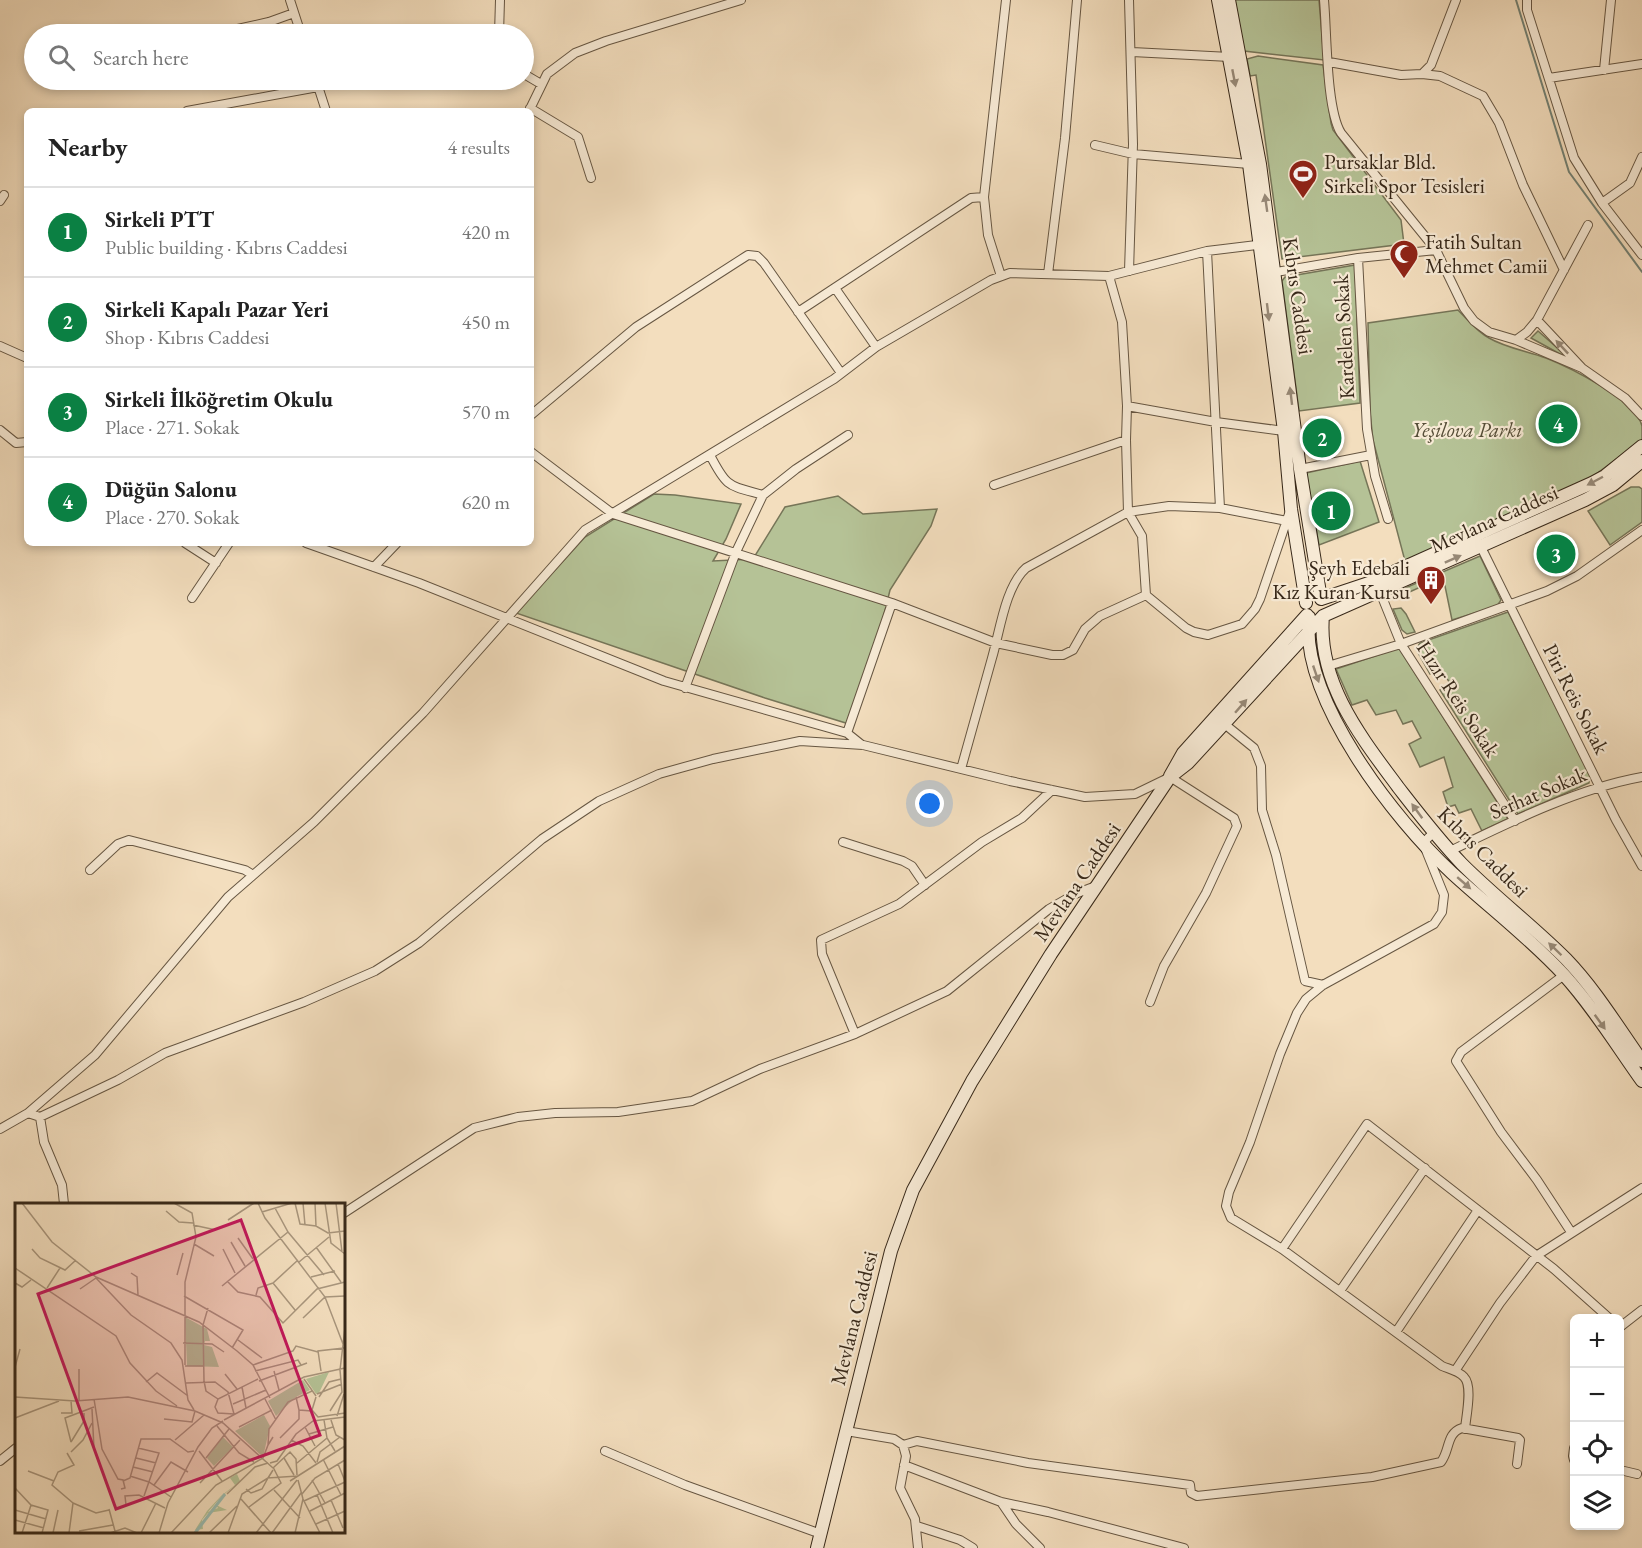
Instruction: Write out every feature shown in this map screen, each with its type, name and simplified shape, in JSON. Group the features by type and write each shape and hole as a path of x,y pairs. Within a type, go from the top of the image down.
{"main road":[{"path":"1218,0 1249,164 1258,244 1269,273 1284,431 1289,515 1307,612 1311,660 1322,692 1345,738 1375,782 1423,843 1451,872 1564,975 1642,1082"},
{"name":"Kıbrıs Caddesi","path":"1229,0 1249,99 1272,244 1269,273 1321,599"},
{"path":"1220,720 1307,612 1311,599 1321,599 1369,583 1584,487 1605,476 1642,447"},
{"name":"Mevlana Caddesi","path":"818,1548 891,1251 913,1190 972,1081 1096,886 1170,777 1183,753 1220,720 1323,616 1600,492 1640,468"},
{"path":"1307,612 1317,619 1323,616 1326,608 1321,599"},
{"name":"Kıbrıs Caddesi","path":"1323,616 1322,631 1328,666 1354,726 1433,833 1577,972 1642,1061"}],"street":[{"path":"290,0 298,24"},
{"path":"499,24 500,0"},
{"path":"530,108 541,84 556,66 575,53 606,41 741,0"},
{"path":"1001,276 988,235 984,196 1006,0"},
{"path":"1048,274 1065,138 1077,0"},
{"path":"1129,0 1133,154 1129,271"},
{"path":"1324,0 1332,108 1339,129 1436,250 1469,315 1489,332 1516,340 1582,368 1625,398 1642,416"},
{"path":"1422,74 1431,65 1456,0"},
{"path":"1527,0 1527,10 1575,158 1602,203 1642,255"},
{"path":"1604,70 1611,0"},
{"path":"260,24 294,13"},
{"path":"1132,52 1230,57"},
{"path":"1329,62 1401,75 1440,76 1483,96 1499,123 1523,185 1564,270"},
{"path":"1549,78 1642,64"},
{"path":"534,80 541,84"},
{"path":"201,108 284,90"},
{"path":"319,90 325,108"},
{"path":"534,113 578,137 591,178"},
{"path":"1095,145 1133,154 1249,164"},
{"path":"1602,203 1630,183 1642,157"},
{"path":"798,312 971,198 984,196"},
{"path":"1516,340 1537,320 1588,225"},
{"path":"0,1129 28,1113 95,1055 228,897 314,822 423,713 585,530 842,373 876,347 991,280 1010,273 1109,276 1207,251 1272,244"},
{"path":"1269,273 1358,258 1436,250"},
{"path":"1207,251 1220,508"},
{"path":"534,412 636,327 747,255 757,256 764,263 842,373"},
{"name":"Kardelen Sokak","path":"1358,258 1365,401 1371,455 1388,519"},
{"path":"961,769 996,642 1013,587 1022,571 1128,512 1169,506 1220,508 1289,515 1260,599 1242,624 1209,635 1194,632 1146,596 1142,536 1128,512 1127,406 1122,322 1109,276"},
{"path":"836,288 876,347"},
{"path":"1537,320 1582,368"},
{"path":"0,346 24,357"},
{"path":"1127,406 1216,422 1284,431"},
{"path":"0,430 16,443 24,442"},
{"path":"685,688 736,552 763,495 796,469 848,435"},
{"path":"994,485 1126,440"},
{"path":"534,454 613,514 892,603 996,642 1052,656 1064,656 1073,651 1089,624 1100,616 1146,596"},
{"path":"710,455 722,477 730,485 763,495"},
{"path":"1300,469 1371,455"},
{"path":"1328,666 1401,644 1546,591 1577,576 1642,530"},
{"path":"190,546 216,563"},
{"path":"192,598 227,546"},
{"path":"314,546 419,583 685,688 847,733 863,745"},
{"path":"374,567 394,546"},
{"name":"Piri Reis Sokak","path":"1481,547 1599,786 1642,866"},
{"name":"Hızır Reis Sokak","path":"1380,592 1401,644 1515,821"},
{"path":"847,733 892,603"},
{"path":"1220,720 1254,748 1261,766 1262,810 1276,855 1305,981 1323,985"},
{"path":"28,1113 40,1117 118,1080 165,1053 304,1002 375,971 419,943 543,839 609,796 659,774 713,759 800,741 863,745 1085,796 1135,794 1170,777 1234,818 1237,826 1206,892 1164,966 1150,1002"},
{"name":"Serhat Sokak","path":"1450,851 1599,786 1642,777"},
{"path":"855,1034 822,954 820,940 899,904 982,842 1022,818 1052,790"},
{"path":"1433,833 1423,843 1444,894 1442,912 1434,924 1323,985 1306,999 1297,1013 1226,1202 1231,1218 1282,1249 1442,1366 1465,1377 1469,1386 1465,1429"},
{"path":"90,870 118,844 129,840 245,870 253,875"},
{"path":"843,842 903,861 912,866 925,885"},
{"path":"345,1212 474,1128 518,1118 555,1113 618,1112 692,1101 760,1069 855,1034 947,990 1049,909 1075,894 1096,886"},
{"path":"1564,975 1457,1055 1456,1061 1501,1132 1537,1180 1571,1232"},
{"path":"40,1117 44,1142 62,1185 64,1203"},
{"path":"1282,1249 1367,1124 1554,1269 1605,1314"},
{"path":"1340,1291 1425,1168"},
{"path":"1455,1371 1500,1303 1536,1256 1642,1188"},
{"path":"1396,1332 1478,1210"},
{"path":"1624,1324 1642,1310"},
{"path":"903,1445 917,1441 1028,1463 1190,1485 1191,1493 1197,1496 1372,1478 1441,1462 1448,1451 1451,1435 1458,1429 1518,1438 1520,1440 1517,1464"},
{"path":"846,1431 894,1439 903,1445 906,1452 900,1488 917,1526 918,1548"},
{"path":"0,1461 15,1449"},
{"path":"605,1451 685,1485 821,1534"},
{"path":"904,1465 1000,1502 1048,1512 1184,1548"},
{"path":"1624,1471 1637,1474"},
{"path":"1000,1502 1016,1524 1040,1548"},
{"path":"917,1526 960,1540 973,1548"}],"green space":[{"path":"1235,0 1319,0 1324,60 1244,51"},
{"path":"1258,56 1323,65 1333,130 1401,220 1404,244 1282,259 1256,75 1250,76 1247,59"},
{"path":"1355,265 1360,403 1299,411 1282,281 1285,277"},
{"name":"Yeşilova Parkı","path":"1458,310 1489,338 1556,362 1615,395 1637,416 1642,426 1642,440 1592,477 1405,561 1373,440 1370,412 1368,323"},
{"path":"1538,331 1571,360 1531,338"},
{"path":"1360,461 1379,522 1319,545 1306,473"},
{"path":"1631,487 1642,489 1642,522 1610,545 1588,511"},
{"path":"654,494 741,504 726,539 713,561 753,559 785,507 838,496 863,514 937,509 931,526 890,590 875,652 849,724 765,698 516,613 585,537"},
{"path":"1480,556 1501,600 1497,606 1452,620 1445,586 1428,587 1427,584 1394,599 1391,594"},
{"path":"1401,608 1415,632 1407,634 1402,630 1393,609"},
{"path":"1508,612 1590,775 1589,783 1518,814 1440,690 1450,683 1440,668 1430,674 1416,649 1420,643"},
{"path":"1399,648 1508,819 1482,831 1471,809 1459,813 1455,805 1448,807 1443,792 1453,787 1444,757 1420,767 1409,744 1421,738 1412,721 1403,724 1396,710 1376,715 1367,700 1352,705 1336,669"}],"waterway":[{"path":"1516,0 1569,172 1642,272"}],"place":[{"name":"Pursaklar Bld. Sirkeli Spor Tesisleri","path":"1303,200"},
{"name":"Fatih Sultan Mehmet Camii","path":"1404,280"},
{"name":"Düğün Salonu","path":"1558,424"},
{"name":"Sirkeli Kapalı Pazar Yeri","path":"1322,438"},
{"name":"Sirkeli PTT","path":"1331,511"},
{"name":"Sirkeli İlköğretim Okulu","path":"1556,554"},
{"name":"Şeyh Edebali Kız Kuran Kursu","path":"1431,606"}]}
